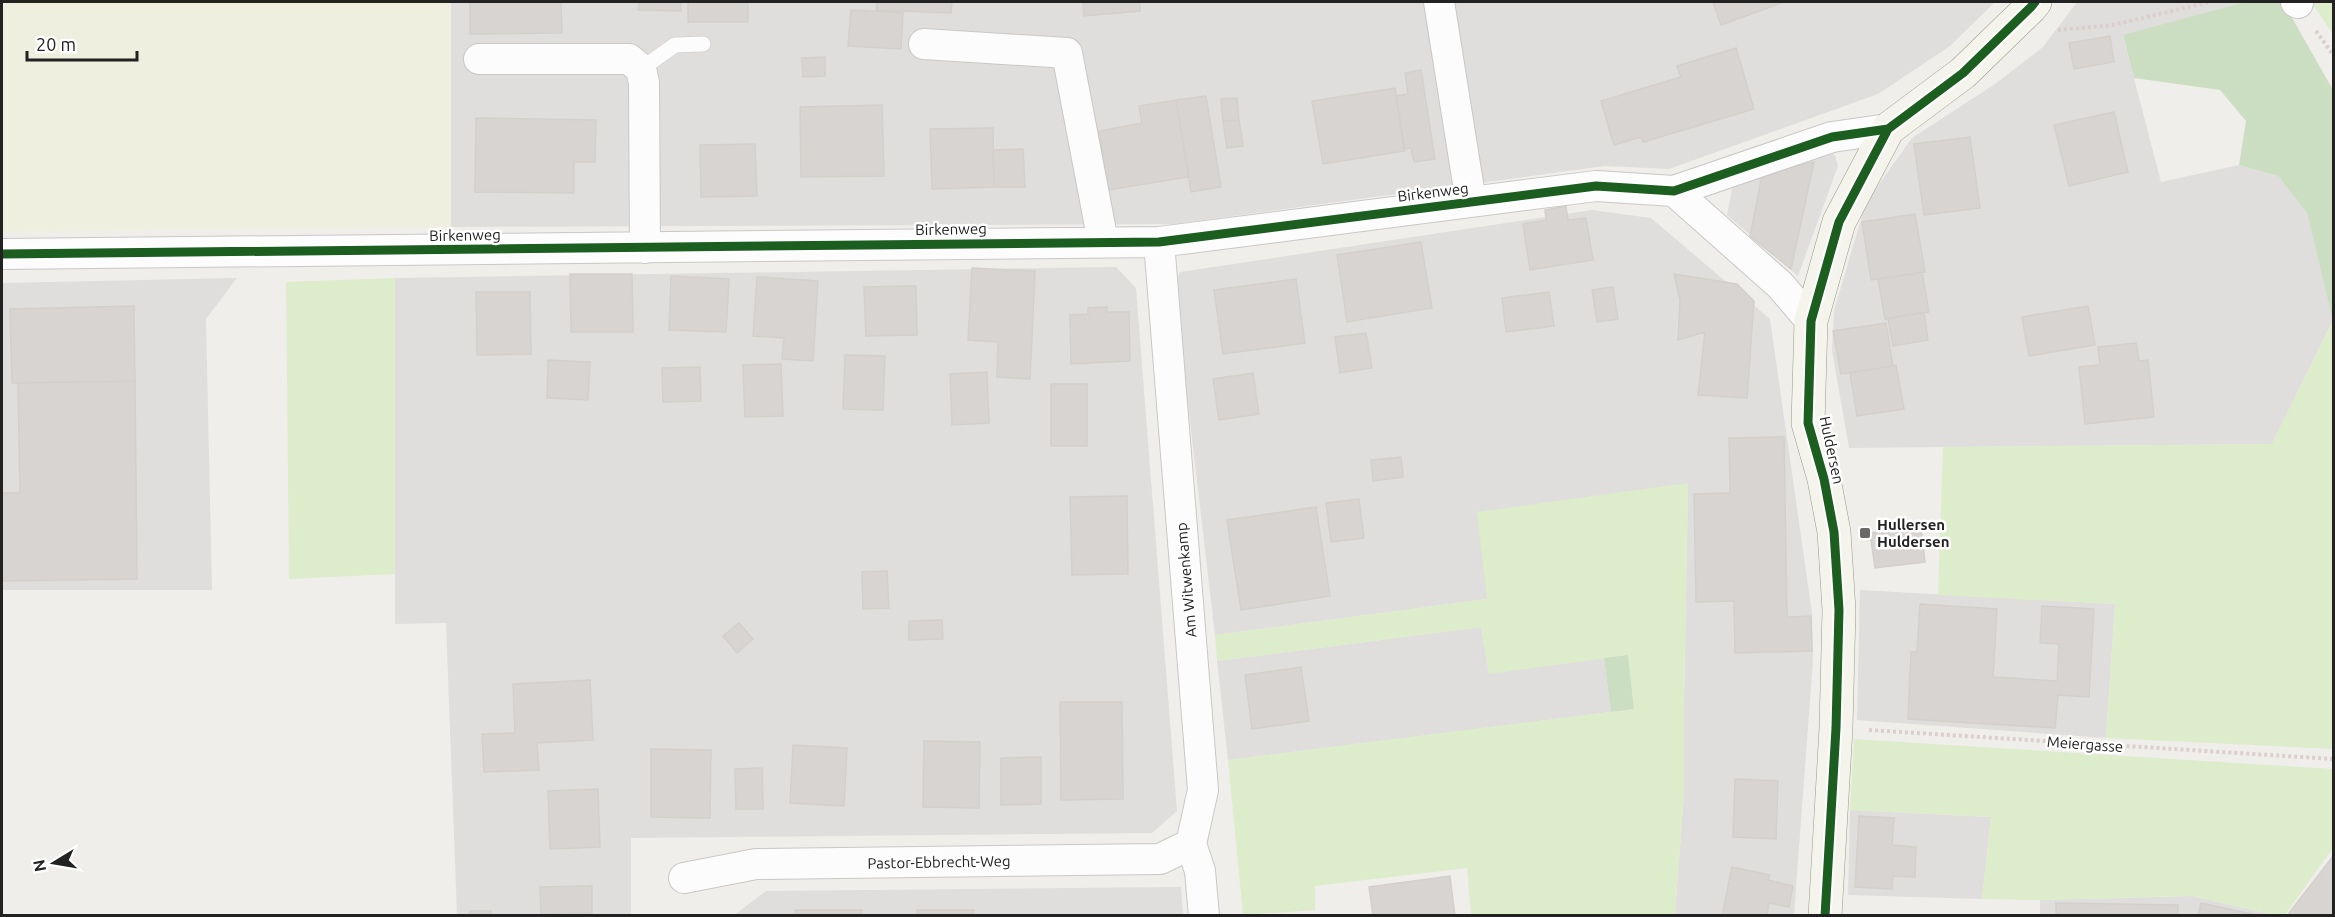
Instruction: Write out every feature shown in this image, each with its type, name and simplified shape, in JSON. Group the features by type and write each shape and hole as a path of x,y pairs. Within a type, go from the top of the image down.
{"street":[{"name":"Birkenweg","path":"1439,2 1471,202"},
{"name":"Huldersen","path":"1825,915 1836,728 1839,610 1834,532 1824,479 1808,423 1811,321 1839,222 1888,129 1963,73 2033,4"},
{"path":"924,44 1067,53 1103,242"},
{"path":"479,59 629,59 641,69 644,83 645,248"},
{"name":"Birkenweg","path":"2,254 1159,242 1596,186 1674,191 1832,137 1888,129"},
{"path":"1674,191 1780,285 1811,321"},
{"name":"Am Witwenkamp","path":"1159,242 1203,790 1191,844"},
{"path":"1191,844 1200,871 1204,915"},
{"name":"Pastor-Ebbrecht-Weg","path":"684,878 756,864 1160,859 1191,844"}],"lane":[{"path":"641,69 675,45 703,44"}],"path":[{"path":"2033,4 2060,31 2114,25 2210,2"}],"shaded area":[{"path":"451,2 1995,2 1950,46 1878,94 1669,169 1605,166 1174,224 451,227"},
{"path":"2077,2 2245,2 2123,36 2161,182 2239,165 2278,176 2307,213 2333,320 2272,444 1849,448 1832,350 1834,311 1866,202 1912,138 1995,84 2043,47"},
{"path":"1826,153 1835,155 1838,166 1798,276 1727,215 1733,184"},
{"path":"1592,210 1651,218 1770,319 1812,613 1813,660 1794,915 1675,915 1684,792 1688,484 1487,599 1215,635 1174,285 1180,272"},
{"path":"1116,267 1136,288 1177,811 1152,833 631,838 631,915 457,915 446,623 395,624 395,278"},
{"path":"237,278 206,319 212,590 2,590 2,283"},
{"path":"1860,590 2115,604 2106,738 1857,720"},
{"path":"1481,627 1489,673 1604,658 1611,712 1228,760 1217,661"},
{"path":"1850,810 1991,817 1982,899 1848,895"},
{"path":"1181,887 1183,915 733,916 766,891"},
{"path":"2192,896 2274,915 2040,915 2040,900"}],"green space":[{"path":"2,2 451,2 451,227 2,232"},
{"path":"2245,2 2283,2 2333,90 2333,321 2307,213 2278,176 2239,165 2246,121 2220,90 2134,78 2123,35"},
{"path":"2311,2 2333,2 2333,34"},
{"path":"395,278 395,574 289,579 286,282"},
{"path":"2333,320 2333,749 2106,738 2115,604 1938,595 1943,447 2272,444"},
{"path":"1688,483 1684,792 1675,915 1471,915 1467,868 1315,886 1315,910 1243,915 1228,760 1634,709 1628,655 1489,674 1481,627 1217,661 1215,635 1487,599 1477,512"},
{"path":"1628,655 1634,709 1611,712 1604,658"},
{"path":"1854,739 2333,769 2333,848 2285,915 2274,915 2192,896 2040,900 1982,899 1991,817 1850,810"}],"building":[{"path":"470,2 561,2 562,33 470,34"},
{"path":"639,2 681,2 681,11 638,10"},
{"path":"688,2 748,2 748,22 688,22"},
{"path":"877,2 952,2 951,13 876,10"},
{"path":"1083,2 1140,2 1140,11 1084,16"},
{"path":"1713,2 1784,2 1721,25"},
{"path":"851,10 903,13 901,49 848,46"},
{"path":"2110,36 2114,62 2074,69 2069,43"},
{"path":"1736,48 1754,109 1643,142 1641,137 1614,145 1601,101 1681,77 1677,66"},
{"path":"825,57 825,76 803,77 802,58"},
{"path":"1421,70 1435,159 1414,162 1411,148 1404,149 1396,96 1408,94 1405,73"},
{"path":"1395,88 1405,151 1323,164 1312,101"},
{"path":"1206,96 1221,187 1191,192 1176,100"},
{"path":"1237,98 1239,120 1223,121 1221,99"},
{"path":"1176,100 1189,177 1108,190 1099,131 1142,123 1139,106"},
{"path":"882,105 884,176 801,177 800,107"},
{"path":"2114,112 2128,172 2069,186 2054,125"},
{"path":"476,118 596,120 595,162 574,162 574,193 475,192"},
{"path":"1239,120 1243,146 1227,148 1223,121"},
{"path":"993,128 994,187 932,189 930,129"},
{"path":"1970,137 1980,208 1924,215 1914,144"},
{"path":"755,144 757,196 701,197 700,145"},
{"path":"1023,149 1025,187 994,187 993,150"},
{"path":"1814,162 1791,269 1750,236 1762,175"},
{"path":"1566,206 1568,220 1586,218 1593,260 1530,270 1523,224 1546,220 1545,210"},
{"path":"1915,214 1925,272 1871,280 1862,222"},
{"path":"1421,242 1432,308 1347,322 1337,255"},
{"path":"972,268 1035,271 1030,379 997,377 998,342 968,340"},
{"path":"1922,272 1929,312 1885,319 1878,279"},
{"path":"570,274 632,274 633,332 571,332"},
{"path":"1674,274 1737,284 1754,301 1747,398 1698,395 1705,332 1678,340 1680,300"},
{"path":"671,276 729,279 726,332 669,330"},
{"path":"757,277 818,281 813,361 782,359 784,338 753,336"},
{"path":"1296,279 1305,343 1223,354 1214,290"},
{"path":"916,286 917,335 866,336 864,287"},
{"path":"1613,287 1618,319 1597,322 1592,290"},
{"path":"476,292 530,292 531,354 477,355"},
{"path":"1549,292 1554,326 1506,332 1502,298"},
{"path":"134,306 135,381 12,383 10,309"},
{"path":"2088,306 2095,345 2029,356 2022,317"},
{"path":"1107,307 1107,312 1129,312 1130,361 1071,364 1070,315 1088,314 1088,308"},
{"path":"1924,312 1928,340 1893,346 1888,318"},
{"path":"1886,323 1893,366 1841,374 1833,331"},
{"path":"1366,333 1372,368 1340,373 1335,337"},
{"path":"2136,343 2139,361 2148,360 2154,417 2085,424 2079,367 2100,365 2098,347"},
{"path":"845,355 885,356 883,410 843,409"},
{"path":"548,360 590,362 588,400 547,398"},
{"path":"781,364 783,416 745,417 743,365"},
{"path":"1896,365 1904,409 1857,416 1850,373"},
{"path":"700,367 701,401 663,402 662,368"},
{"path":"987,372 989,423 952,425 950,374"},
{"path":"1253,373 1259,414 1219,420 1213,379"},
{"path":"135,381 137,579 2,581 2,493 20,493 18,383"},
{"path":"1051,384 1087,384 1087,446 1051,446"},
{"path":"1784,437 1787,617 1811,616 1812,651 1735,653 1734,601 1696,602 1694,494 1730,493 1729,438"},
{"path":"1401,457 1403,477 1373,481 1371,460"},
{"path":"1127,496 1128,574 1072,575 1070,497"},
{"path":"1359,499 1364,538 1331,542 1326,503"},
{"path":"1316,507 1330,596 1241,610 1227,520"},
{"path":"1921,527 1925,562 1875,568 1870,533"},
{"path":"887,571 889,608 863,609 862,572"},
{"path":"1920,604 1997,609 1993,677 2057,681 2059,644 2040,643 2042,606 2094,609 2089,697 2058,695 2055,728 1908,719 1911,652 1917,652"},
{"path":"942,620 943,639 909,640 909,621"},
{"path":"739,623 753,639 737,653 723,636"},
{"path":"1301,667 1309,721 1252,729 1245,675"},
{"path":"590,680 593,740 537,743 539,770 484,772 482,734 515,733 513,684"},
{"path":"1060,702 1122,702 1123,799 1061,800"},
{"path":"924,741 980,742 979,808 923,807"},
{"path":"793,745 847,748 844,806 790,803"},
{"path":"651,749 711,750 710,818 651,817"},
{"path":"1041,757 1041,804 1001,805 1001,758"},
{"path":"762,768 763,809 736,809 735,769"},
{"path":"1735,779 1778,781 1776,839 1733,837"},
{"path":"598,789 600,847 550,849 548,791"},
{"path":"1859,816 1894,818 1892,845 1916,847 1915,877 1893,876 1892,889 1855,887"},
{"path":"2334,855 2334,916 2292,916 2289,913"},
{"path":"1732,867 1770,875 1768,880 1793,886 1789,907 1769,903 1767,916 1722,916"},
{"path":"1450,876 1455,916 1373,916 1369,887"},
{"path":"592,886 592,913 541,914 540,887"},
{"path":"2056,903 2178,905 2178,916 2056,916"},
{"path":"2201,903 2260,916 2198,916"},
{"path":"795,910 862,910 862,916 795,916"},
{"path":"917,910 974,910 974,916 917,916"},
{"path":"470,911 491,911 491,916 469,916"}],"cycle path":[{"path":"1825,916 1836,728 1839,610 1834,532 1824,479 1808,423 1811,321 1839,222 1888,129 1963,73 2035,2"},
{"path":"2,254 1159,242 1596,186 1674,191 1832,137 1888,129"}],"place":[{"name":"Hullersen Huldersen","path":"1865,533"}]}
